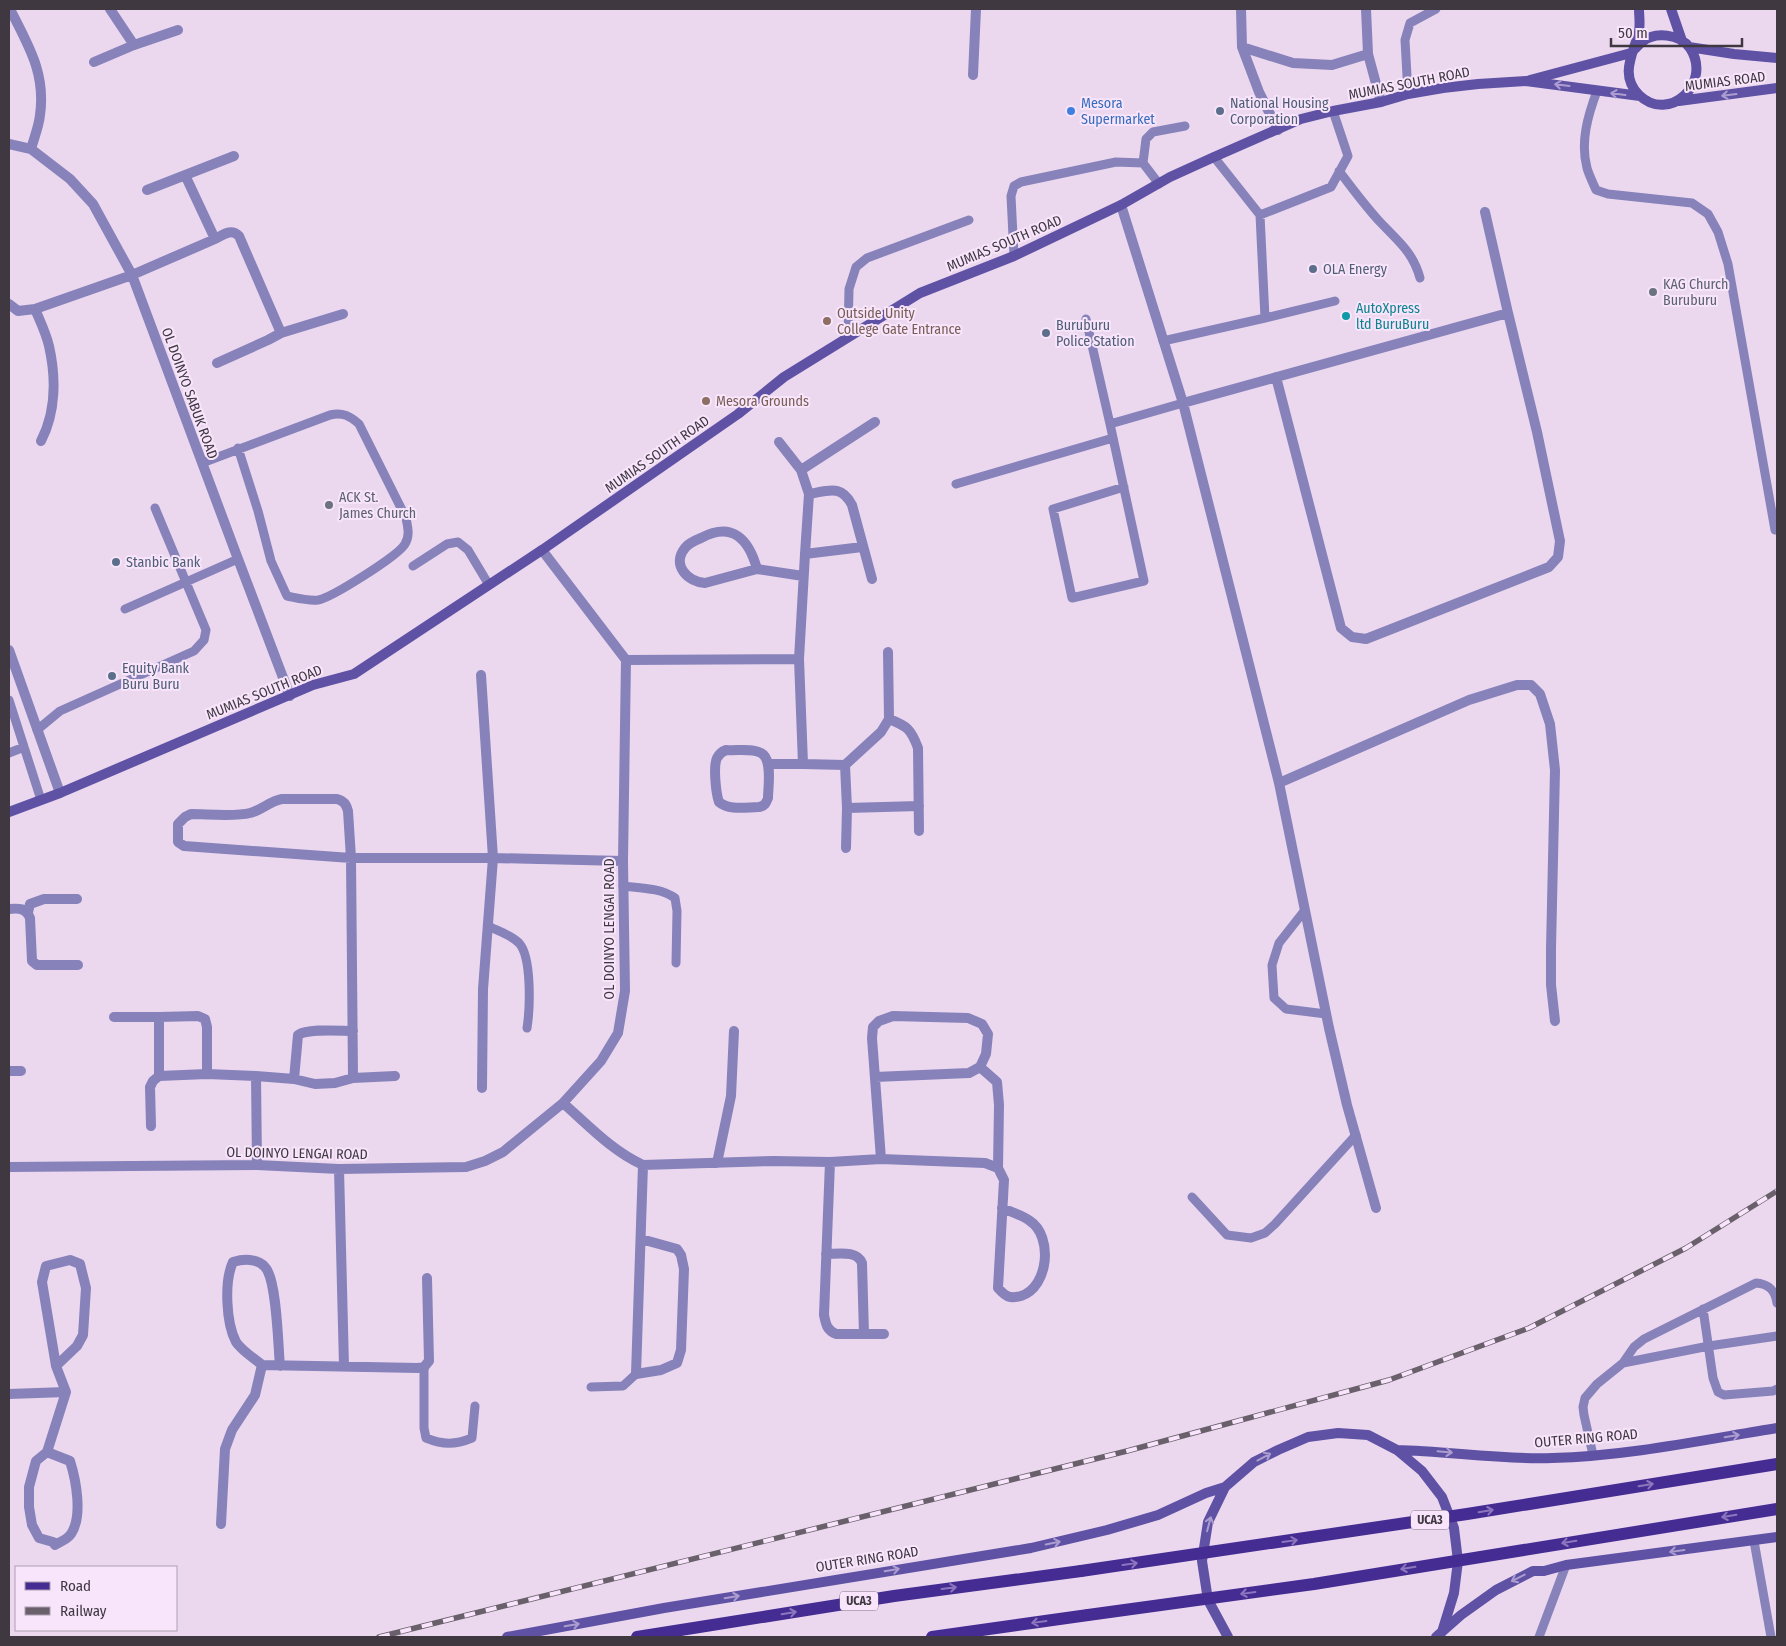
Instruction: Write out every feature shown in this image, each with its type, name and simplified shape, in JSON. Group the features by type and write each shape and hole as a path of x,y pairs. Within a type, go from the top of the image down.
{"main road":[{"path":"1639,9 1639,34 1628,64 1628,76 1632,87 1640,96 1651,103 1664,104 1676,102 1685,96 1692,88 1696,78 1697,67 1694,56 1685,44 1671,9"},
{"path":"1631,53 1642,41 1652,36 1668,35 1685,44"},
{"name":"MUMIAS ROAD","path":"1685,44 1734,54 1777,58"},
{"name":"MUMIAS SOUTH ROAD","path":"9,812 313,685 354,674 542,550 738,414 784,377 920,293 1014,256 1121,205 1159,184 1301,119 1381,102 1408,94 1478,84 1526,81 1631,53"},
{"name":"MUMIAS SOUTH ROAD","path":"1526,81 1640,96"},
{"name":"MUMIAS ROAD","path":"1676,102 1777,88"},
{"name":"OUTER RING ROAD","path":"1397,1450 1433,1451 1506,1458 1552,1458 1687,1443 1777,1428"},
{"name":"OUTER RING ROAD","path":"507,1637 664,1608 1031,1548 1107,1530 1158,1514 1206,1493 1225,1487 1254,1462 1308,1437 1338,1434 1368,1436 1397,1450 1422,1471 1442,1497 1454,1528 1458,1560 1454,1593 1439,1635"},
{"name":"UCA3","path":"637,1637 894,1596 1081,1571 1458,1516 1777,1464"},
{"name":"OUTER RING ROAD","path":"1225,1487 1208,1522 1202,1561 1208,1600 1228,1637"},
{"path":"932,1637 1314,1584 1777,1509"},
{"name":"OUTER RING ROAD","path":"1439,1635 1461,1615 1496,1590 1533,1571 1544,1571 1566,1566 1777,1537"}],"street":[{"path":"10,9 35,60 40,76 40,116 31,149"},
{"path":"110,9 134,45"},
{"path":"973,76 976,9"},
{"path":"1241,9 1242,47 1259,92 1278,130"},
{"path":"1366,9 1368,54 1381,102"},
{"path":"94,62 134,45 178,30"},
{"path":"1242,47 1293,64 1332,65 1368,54"},
{"name":"OL DOINYO SABUK ROAD","path":"9,144 31,149 70,179 93,204 132,275 290,696"},
{"path":"147,190 234,156"},
{"path":"185,175 215,239"},
{"path":"1121,205 1182,403 1279,784 1326,1014 1376,1208"},
{"path":"1276,377 1341,628 1352,637 1366,639 1549,567 1558,556 1560,541 1537,432 1485,212"},
{"path":"9,304 18,311 35,309 132,275 231,232 235,232 281,333"},
{"path":"35,309 49,345 53,374 51,415 48,427 41,441"},
{"path":"1182,403 1508,313"},
{"path":"217,363 281,333 343,314"},
{"path":"801,470 875,422"},
{"path":"779,442 801,470 809,494 798,659 804,764"},
{"path":"809,494 833,490 842,492 847,496 852,505 872,579"},
{"path":"757,569 753,555 744,540 731,532 722,531 708,534 685,548 680,556 680,565 684,573 697,583 705,583 757,569 803,576"},
{"path":"805,554 862,547"},
{"path":"542,550 626,660 798,659"},
{"path":"9,650 60,792"},
{"path":"769,764 845,765 881,732 889,719 888,652"},
{"name":"OL DOINYO LENGAI ROAD","path":"9,1167 257,1165 339,1169 466,1167 485,1161 503,1152 563,1103 601,1061 618,1034 625,991 623,861 626,660"},
{"path":"481,675 493,858 484,989 482,1088"},
{"path":"1279,784 1469,700 1517,685 1531,685 1540,694 1550,724 1556,770 1551,948 1551,985 1555,1021"},
{"path":"889,719 905,726 914,735 918,748 919,831"},
{"path":"721,752 762,753 769,764 768,798 763,806 759,808 729,807 719,802 716,784 716,759 721,752"},
{"path":"845,765 846,848"},
{"path":"353,1078 350,858 348,811 346,805 342,800 337,799 282,799 275,800 263,808 248,814 191,814 185,816 178,824 178,842 184,846 350,858 493,858 623,861"},
{"path":"847,808 919,806"},
{"path":"76,898 37,900 30,904 28,912 30,918 30,955 32,961 37,965 78,965"},
{"path":"9,909 28,912"},
{"path":"159,1016 159,1076"},
{"path":"114,1017 198,1016 205,1018 207,1027 207,1074"},
{"path":"875,1077 969,1073 980,1067 986,1054 988,1034 982,1024 968,1018 893,1016 879,1021 873,1027 872,1038 881,1159"},
{"path":"294,1079 298,1035 302,1032 353,1031"},
{"path":"717,1163 731,1096 734,1032"},
{"path":"980,1067 997,1082 999,1105 998,1168 1004,1180 1002,1208 998,1288 1005,1296 1012,1298 1028,1294 1038,1284 1044,1269 1043,1236 1032,1222 1002,1208"},
{"path":"9,1071 21,1071"},
{"path":"151,1126 150,1087 159,1076 207,1074 256,1076 294,1079 315,1084 335,1083 353,1078 395,1076"},
{"path":"256,1076 257,1165"},
{"path":"563,1103 613,1146 630,1159 643,1165 774,1161 830,1162 881,1159 978,1162 998,1168"},
{"path":"830,1162 824,1316 826,1324 829,1331 836,1334 884,1334"},
{"path":"641,1239 677,1249 681,1254 684,1269 681,1350 677,1363 661,1370 636,1374 643,1165"},
{"path":"339,1169 344,1366"},
{"path":"826,1254 848,1253 855,1255 862,1263 864,1334"},
{"path":"47,1452 70,1461 76,1481 77,1520 71,1535 55,1545 53,1542 39,1538 32,1525 29,1507 29,1487 36,1461 47,1452 66,1392 56,1366 42,1282 46,1266 70,1260 80,1264 86,1288 83,1335 76,1346 56,1366"},
{"path":"280,1366 273,1288 269,1272 260,1262 243,1260 233,1262 229,1270 227,1296 230,1329 237,1344 262,1365 280,1366 418,1368 424,1367 428,1361 427,1278"},
{"path":"221,1524 226,1449 232,1430 255,1394 262,1365"},
{"path":"9,1394 66,1392"}],"lane":[{"path":"1408,94 1405,40 1410,23 1436,9"},
{"path":"1597,91 1588,116 1584,136 1586,167 1596,190 1608,194 1692,203 1708,214 1718,232 1728,264 1774,530"},
{"path":"1260,215 1331,187 1348,156 1333,111"},
{"path":"1159,184 1143,163 1146,139 1153,132 1185,126"},
{"path":"1214,158 1260,215 1265,318"},
{"path":"1014,256 1011,196 1014,186 1021,182 1116,162 1143,163"},
{"path":"1339,172 1381,223 1397,237 1416,264 1420,278"},
{"path":"848,337 849,289 856,267 868,258 969,220"},
{"path":"1163,341 1335,301"},
{"path":"1086,319 1110,424 1124,487 1144,580 1072,598 1052,509 1124,487"},
{"path":"1110,424 1182,403"},
{"path":"202,463 238,448 330,415 339,413 349,415 359,424 406,518 408,533 405,544 398,553 381,565 319,600 287,596 270,561 258,511 238,448"},
{"path":"956,484 1113,438"},
{"path":"37,730 60,710 194,651 204,640 206,630 155,508"},
{"path":"413,566 447,544 458,542 468,550 489,585"},
{"path":"125,609 238,560"},
{"path":"9,700 41,800"},
{"path":"9,753 24,746"},
{"path":"623,886 668,893 675,898 677,911 676,963"},
{"path":"1305,910 1278,943 1272,965 1274,998 1286,1009 1326,1014"},
{"path":"488,926 513,938 520,944 525,955 530,1007 527,1028"},
{"path":"1192,1197 1227,1235 1252,1238 1265,1233 1275,1224 1356,1134"},
{"path":"1593,1454 1584,1415 1583,1406 1585,1398 1597,1384 1623,1363 1634,1347 1703,1309 1756,1283 1772,1288 1777,1303"},
{"path":"1703,1309 1715,1387 1718,1392 1724,1394 1773,1391 1777,1389"},
{"path":"1623,1363 1708,1346 1777,1336"},
{"path":"424,1367 424,1428 426,1438 437,1442 458,1444 472,1438 475,1406"},
{"path":"591,1388 622,1386 636,1374"},
{"path":"1754,1541 1773,1627 1771,1637"},
{"path":"1539,1637 1566,1566"}],"railway":[{"path":"379,1637 1127,1451 1389,1380 1529,1328 1686,1248 1777,1191"}],"place":[{"name":"Mesora Supermarket","path":"1071,111"},
{"name":"National Housing Corporation","path":"1220,111"},
{"name":"OLA Energy","path":"1313,269"},
{"name":"KAG Church Buruburu","path":"1653,292"},
{"name":"AutoXpress ltd BuruBuru","path":"1346,316"},
{"name":"Outside Unity College Gate Entrance","path":"827,321"},
{"name":"Buruburu Police Station","path":"1046,333"},
{"name":"Mesora Grounds","path":"706,401"},
{"name":"ACK St. James Church","path":"329,505"},
{"name":"Stanbic Bank","path":"116,562"},
{"name":"Equity Bank Buru Buru","path":"112,676"}]}
